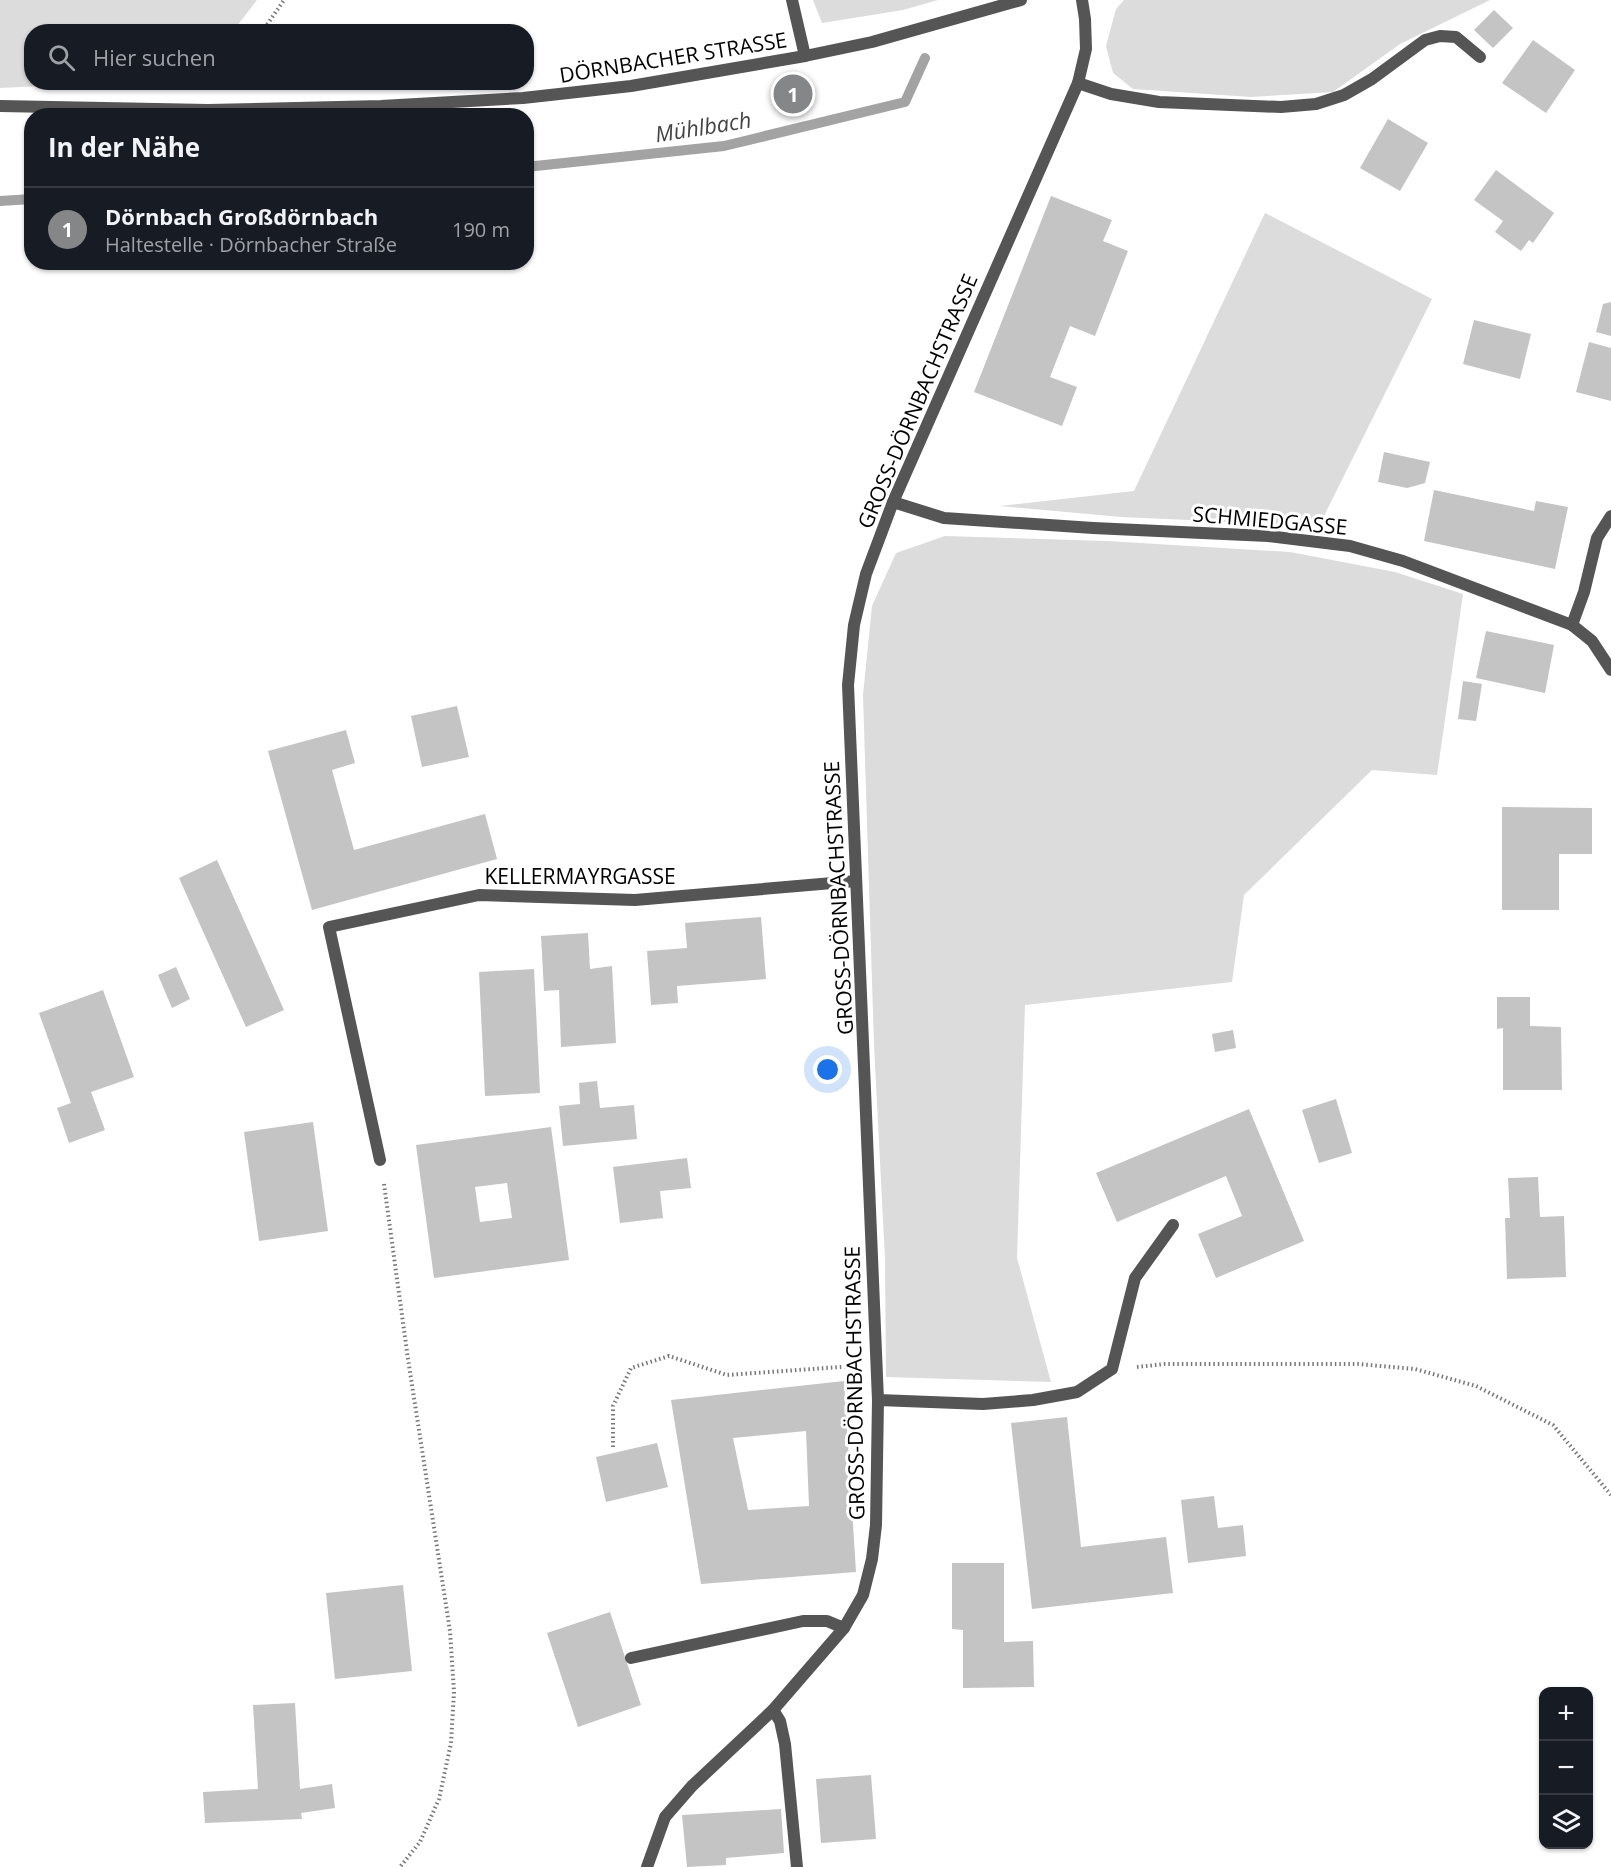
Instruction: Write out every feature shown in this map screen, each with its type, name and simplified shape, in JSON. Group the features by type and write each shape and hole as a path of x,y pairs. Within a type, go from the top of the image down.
{"street":[{"path":"792,0 805,56"},
{"name":"DÖRNBACHER STRASSE","path":"273,108 381,106 523,98 631,86 872,42 1022,0"},
{"name":"GROSS-DÖRNBACHSTRASSE","path":"647,1867 665,1817 692,1786 773,1710 844,1628 863,1595 872,1559 876,1524 878,1400 848,685 854,625 866,574 916,446 1078,83 1086,50 1082,0"},
{"path":"1078,83 1111,94 1159,102 1281,107 1316,104 1344,95 1372,79 1425,40 1440,36 1456,37 1480,57"},
{"name":"DÖRNBACHER STRASSE","path":"0,106 146,108"},
{"name":"SCHMIEDGASSE","path":"893,502 944,518 1268,536 1350,546 1403,561 1572,626 1592,641 1611,670"},
{"path":"1572,626 1584,592 1597,538 1611,516"},
{"name":"KELLERMAYRGASSE","path":"380,1160 329,927 479,895 635,900 856,881"},
{"path":"878,1400 983,1404 1033,1400 1077,1392 1112,1369 1136,1278 1173,1225"},
{"path":"631,1658 803,1621 827,1621 844,1628"},
{"path":"773,1710 780,1721 785,1744 797,1867"}],"path":[{"path":"268,24 284,0"},
{"path":"380,1160 450,1631 454,1692 451,1743 439,1799 420,1842 399,1867"},
{"path":"614,1447 613,1406 631,1368 640,1365 669,1356 727,1375 876,1365"},
{"path":"1112,1369 1165,1364 1335,1364 1415,1369 1476,1386 1553,1425 1611,1495"}],"shaded area":[{"path":"0,0 257,0 238,24 24,24 24,87 0,88"},
{"path":"813,0 938,0 903,10 822,23"},
{"path":"1124,0 1490,0 1400,44 1333,92 1251,97 1133,89 1113,73 1106,46 1116,9"},
{"path":"1265,213 1432,299 1319,526 1121,517 1000,506 1134,491"},
{"path":"945,536 1107,541 1290,552 1395,572 1463,594 1437,775 1372,770 1244,895 1232,982 1025,1005 1017,1258 1051,1382 886,1377 885,1259 874,1045 863,695 872,606 896,553"}],"building":[{"path":"1494,10 1513,28 1493,48 1474,30"},
{"path":"1533,40 1575,70 1546,113 1502,83"},
{"path":"1388,119 1428,143 1400,191 1360,168"},
{"path":"1496,170 1554,213 1533,243 1529,240 1521,251 1495,232 1503,221 1474,200"},
{"path":"1051,196 1112,220 1103,241 1128,251 1095,336 1070,326 1050,377 1077,387 1062,426 974,392"},
{"path":"1611,302 1611,336 1596,332 1603,304"},
{"path":"1474,320 1531,334 1520,379 1463,364"},
{"path":"1589,342 1611,348 1611,401 1576,392"},
{"path":"1384,452 1430,462 1425,483 1407,488 1378,482"},
{"path":"1434,490 1534,511 1536,501 1568,507 1555,569 1424,541"},
{"path":"1486,631 1554,645 1545,693 1476,678"},
{"path":"1463,681 1482,684 1476,721 1458,719"},
{"path":"457,706 469,757 422,767 411,716"},
{"path":"346,730 355,763 332,770 354,850 485,814 497,859 312,910 268,751"},
{"path":"1502,807 1592,808 1592,854 1559,854 1559,910 1502,910"},
{"path":"217,860 284,1010 246,1027 179,878"},
{"path":"761,917 766,979 677,986 678,1003 651,1005 647,951 687,948 685,923"},
{"path":"588,933 590,969 612,966 616,1043 561,1047 559,990 544,991 541,936"},
{"path":"176,967 190,999 172,1008 158,975"},
{"path":"534,969 540,1093 485,1096 479,972"},
{"path":"103,990 134,1077 91,1092 105,1130 69,1143 57,1108 71,1103 39,1013"},
{"path":"1497,997 1530,997 1530,1026 1561,1027 1562,1090 1503,1090 1503,1028 1497,1029"},
{"path":"1233,1030 1236,1048 1215,1052 1212,1034"},
{"path":"597,1081 600,1108 634,1105 637,1139 563,1146 559,1106 580,1104 579,1083"},
{"path":"1336,1099 1352,1153 1319,1163 1302,1110"},
{"path":"1249,1109 1304,1241 1216,1278 1198,1234 1242,1216 1226,1176 1117,1222 1096,1173"},
{"path":"313,1122 328,1231 259,1241 244,1132"},
{"path":"551,1127 569,1260 434,1278 416,1145","holes":["507,1183 512,1218 480,1222 475,1187"]},
{"path":"687,1158 691,1188 660,1191 663,1218 620,1223 613,1167"},
{"path":"1538,1177 1540,1217 1564,1216 1566,1277 1507,1279 1505,1218 1510,1218 1508,1178"},
{"path":"844,1381 856,1572 701,1584 671,1400","holes":["806,1431 809,1506 748,1510 733,1438"]},
{"path":"1067,1417 1081,1547 1166,1537 1173,1593 1032,1609 1011,1423"},
{"path":"657,1443 668,1487 606,1502 596,1457"},
{"path":"1214,1496 1218,1528 1243,1525 1246,1556 1188,1563 1181,1500"},
{"path":"952,1563 1004,1563 1004,1642 1033,1641 1034,1687 963,1688 963,1630 952,1629"},
{"path":"403,1585 412,1671 335,1679 326,1593"},
{"path":"610,1612 641,1705 578,1727 547,1633"},
{"path":"295,1703 300,1789 332,1784 335,1808 301,1813 302,1819 205,1823 203,1792 258,1789 253,1705"},
{"path":"871,1775 876,1839 821,1843 816,1779"},
{"path":"781,1809 784,1853 726,1858 726,1865 687,1867 682,1815"}],"waterway":[{"name":"Mühlbach","path":"534,166 724,146 905,102 925,58"},
{"name":"Mühlbach","path":"0,201 24,200"}],"place":[{"name":"Dörnbach Großdörnbach","path":"793,94"}]}
